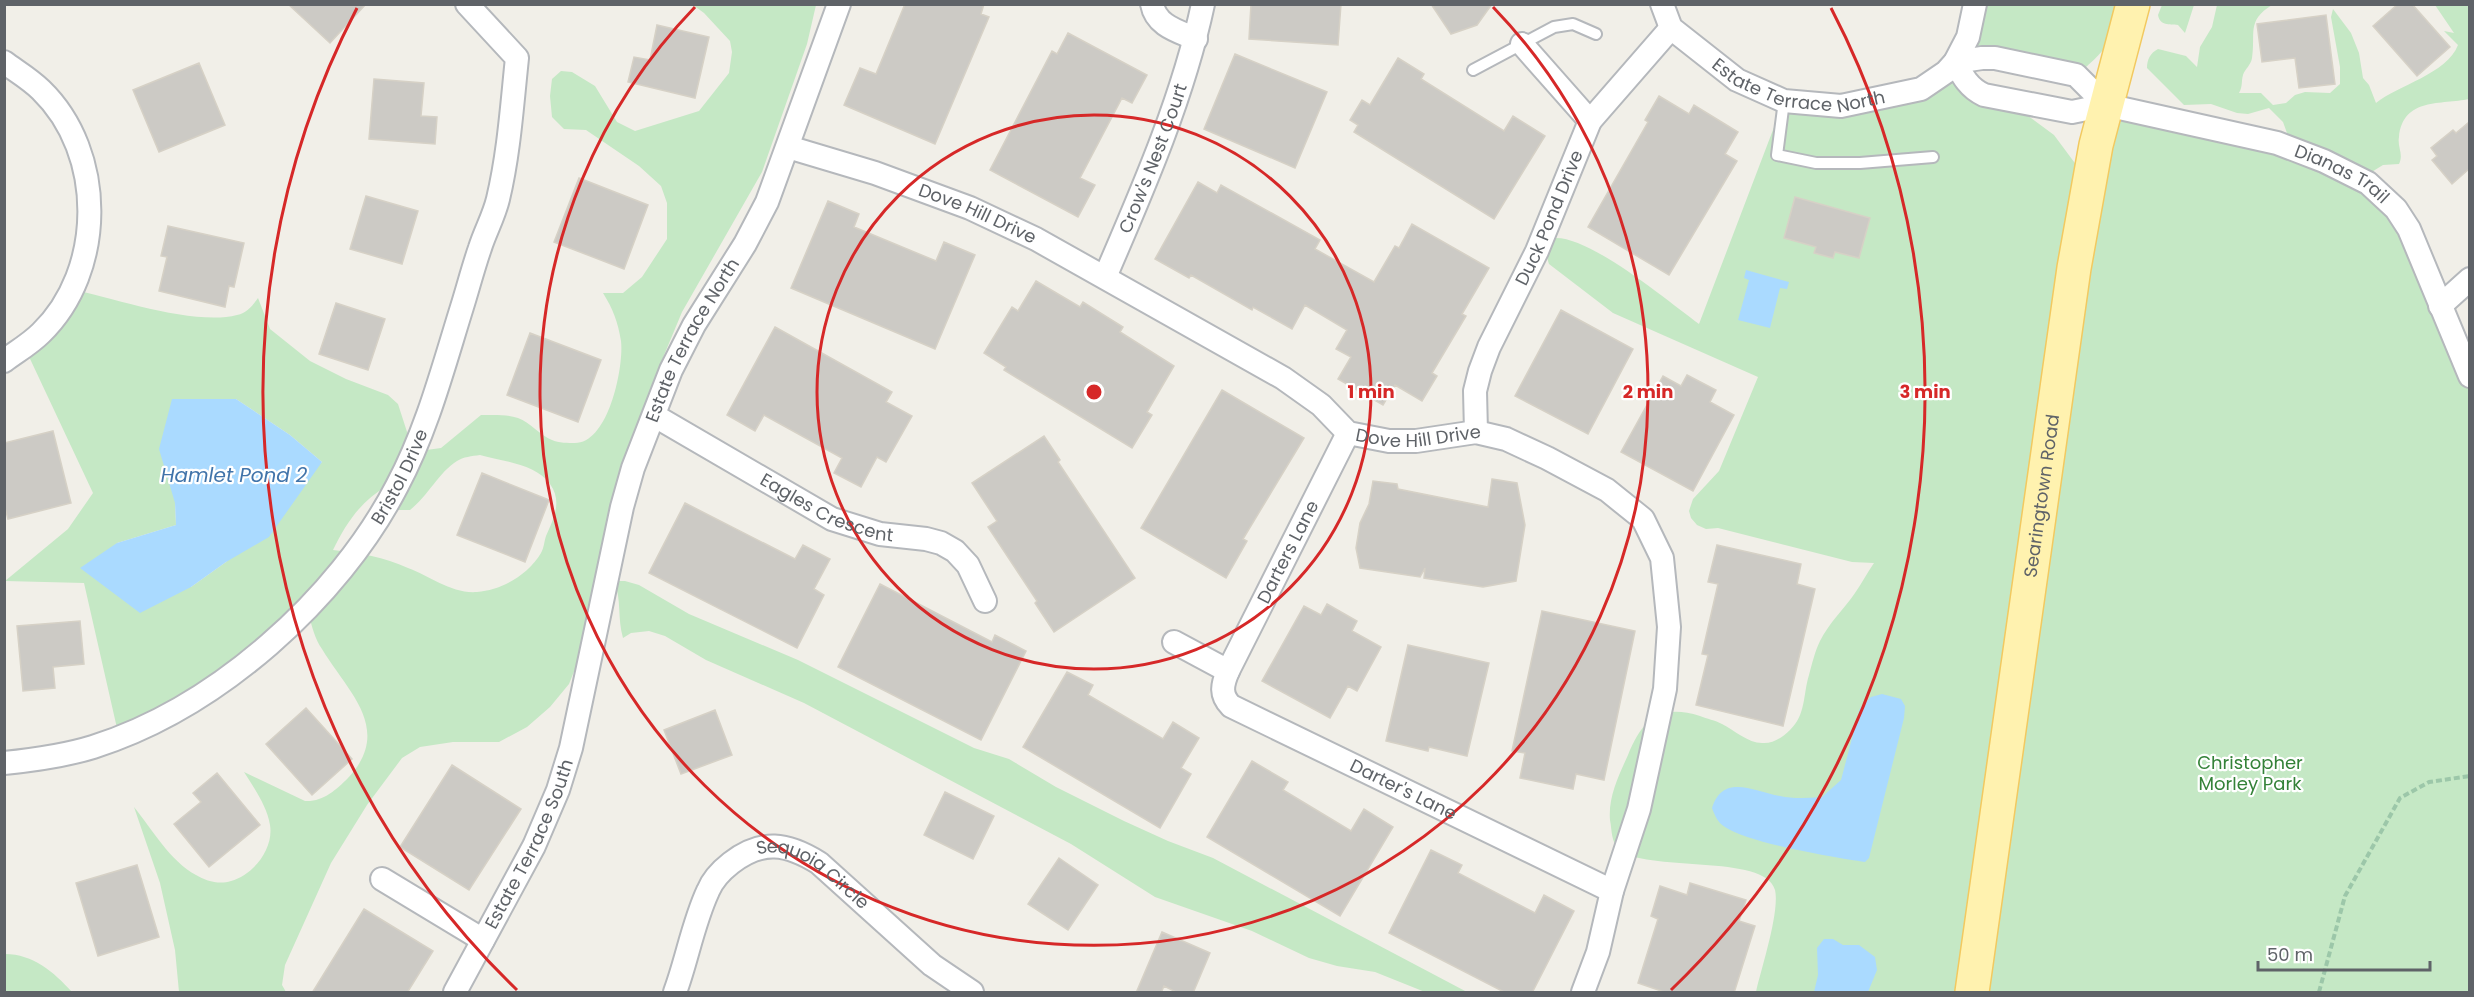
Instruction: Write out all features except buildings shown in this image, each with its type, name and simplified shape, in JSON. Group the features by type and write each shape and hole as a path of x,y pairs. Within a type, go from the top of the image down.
{"main road":[{"name":"Searingtown Road","path":"1972,993 2073,280 2092,166 2133,4"}],"street":[{"name":"Bristol Drive","path":"4,763 43,759 93,747 134,731 185,706 223,681 297,620 334,579 374,525 397,487 428,420 480,249 498,201 506,157 517,58 467,4"},
{"name":"Estate Terrace North","path":"584,688 622,507 633,468 671,370 694,324 760,218 839,4"},
{"path":"1152,4 1156,17 1163,24 1196,39"},
{"name":"Crow's Nest Court","path":"1105,277 1139,198 1196,39 1203,4"},
{"path":"1662,4 1671,28"},
{"path":"1955,62 1968,37 1975,4"},
{"name":"Estate Terrace North","path":"1671,28 1737,80 1784,101 1841,106 1921,89 1946,72 1955,62"},
{"name":"Duck Pond Drive","path":"1476,432 1475,391 1480,370 1489,346 1537,251 1590,121 1671,28"},
{"path":"1522,44 1590,121"},
{"path":"1955,62 1995,58 2076,75 2106,105"},
{"path":"4,62 41,90 68,125 84,167 90,204 88,238 80,274 62,307 41,333 4,361"},
{"path":"1955,62 1965,81 1974,90 1984,95 2072,112 2106,105"},
{"name":"Dianas Trail","path":"2106,105 2277,143 2324,161 2368,183 2396,209 2409,229 2469,376"},
{"name":"Dove Hill Drive","path":"788,147 875,173 970,208 1036,239 1283,378 1321,405 1348,433 1389,441 1416,441 1476,432 1506,439 1606,490 1643,519 1662,558 1669,627 1665,689 1639,809 1612,891 1604,931 1583,993"},
{"path":"2440,306 2469,279"},
{"name":"Eagles Crescent","path":"655,416 832,519 880,534 926,539 955,551 968,565 985,601"},
{"name":"Darters Lane","path":"1228,671 1348,433"},
{"path":"1174,642 1228,671"},
{"name":"Darter's Lane","path":"1228,671 1223,683 1223,692 1231,706 1612,891"},
{"name":"Estate Terrace South","path":"455,993 534,846 558,790 571,748 584,688"},
{"name":"Sequoia Circle","path":"675,993 708,890 724,868 746,851 767,846 787,847 819,863 932,965 972,993"},
{"path":"382,879 483,940"}],"lane":[{"path":"1473,70 1554,27 1573,24 1596,34"},
{"path":"1784,101 1777,155 1816,163 1860,163 1934,157"}],"path":[{"path":"2319,993 2345,896 2400,798 2429,782 2469,776"}],"green space":[{"path":"693,5 816,5 807,44 762,172 682,312 662,360 579,659 569,684 550,707 527,727 499,742 453,742 420,747 402,758 367,805 331,863 285,965 282,985 286,992 179,992 175,950 160,883 134,807 162,844 187,869 208,881 222,883 231,881 254,867 269,843 270,825 266,811 244,772 305,801 318,800 339,787 361,760 367,743 367,727 362,711 353,695 317,641 309,615 119,737 84,583 5,581 68,529 93,493 24,346 72,289 155,310 200,317 241,314 249,309 258,298 270,329 310,361 346,379 388,395 398,404 408,435 419,451 441,448 481,415 504,415 518,418 557,442 575,443 587,440 597,431 605,417 612,401 620,367 621,341 612,310 603,293 623,293 642,277 667,239 667,203 661,186 639,166 586,130 564,129 552,117 550,96 552,79 561,71 572,72 595,86 617,122 635,131 699,111 729,73 732,52 730,41 704,13","holes":["236,399 290,435 322,462 226,562 191,587 117,543 176,525 175,503","480,455 518,464 536,472 550,484 556,497 556,511 542,551 536,561 514,580 486,591 468,592 450,587 390,561 333,550 355,514 369,499 387,486 390,510 410,510 457,461"]},
{"name":"Christopher Morley Park","path":"1975,5 2132,5 2108,43 2076,75 1955,62 2054,135 2080,170 2106,105 2291,144 2283,122 2269,108 2248,114 2237,113 2211,104 2184,105 2147,68 2149,57 2158,49 2186,56 2197,67 2200,47 2212,27 2217,5 2272,5 2255,22 2252,58 2243,75 2239,93 2261,93 2273,105 2286,103 2295,95 2305,92 2330,93 2340,84 2340,67 2331,17 2333,9 2351,33 2359,53 2363,78 2369,85 2376,103 2433,71 2452,55 2458,45 2444,31 2454,33 2435,5 2469,5 2469,99 2425,105 2416,109 2402,124 2399,164 2383,165 2370,173 2469,376 2469,992 1756,992 1775,912 1775,890 1767,879 1750,871 1728,867 1632,856 1619,849 1614,843 1610,820 1612,795 1634,742 1647,723 1664,713 1686,713 1719,723 1746,739 1757,742 1766,743 1781,737 1799,718 1812,662 1820,641 1874,563 1852,562 1718,528 1706,529 1697,525 1689,511 1693,499 1719,471 1758,377 1613,313 1549,264 1548,247 1554,238 1569,240 1587,247 1649,286 1699,324 1784,101 1841,106 1946,72"},
{"path":"2162,5 2194,5 2185,33 2178,25 2165,24 2159,19 2158,15"},
{"path":"614,581 639,585 689,614 798,660 974,748 1009,759 1056,787 1124,821 1213,858 1467,992 1425,992 1375,972 1337,966 1309,958 1252,931 1155,897 1071,844 804,703 706,660 665,636 649,631 631,633 623,638"},
{"path":"5,954 34,961 58,978 72,992 5,992"}],"water":[{"path":"1746,270 1789,282 1787,289 1780,288 1770,328 1738,320 1749,280 1744,278"},
{"name":"Hamlet Pond 2","path":"172,399 236,399 290,435 322,462 269,537 226,562 191,587 140,613 80,568 117,543 176,525 175,503 159,449"},
{"path":"1882,694 1901,699 1905,706 1904,718 1869,858 1865,862 1752,839 1725,827 1719,821 1712,808 1717,797 1723,791 1731,788 1750,788 1790,798 1822,797 1841,780 1860,708 1871,697"},
{"path":"1824,939 1833,939 1843,945 1859,945 1875,957 1877,970 1868,992 1814,992 1818,975 1817,948"}]}
